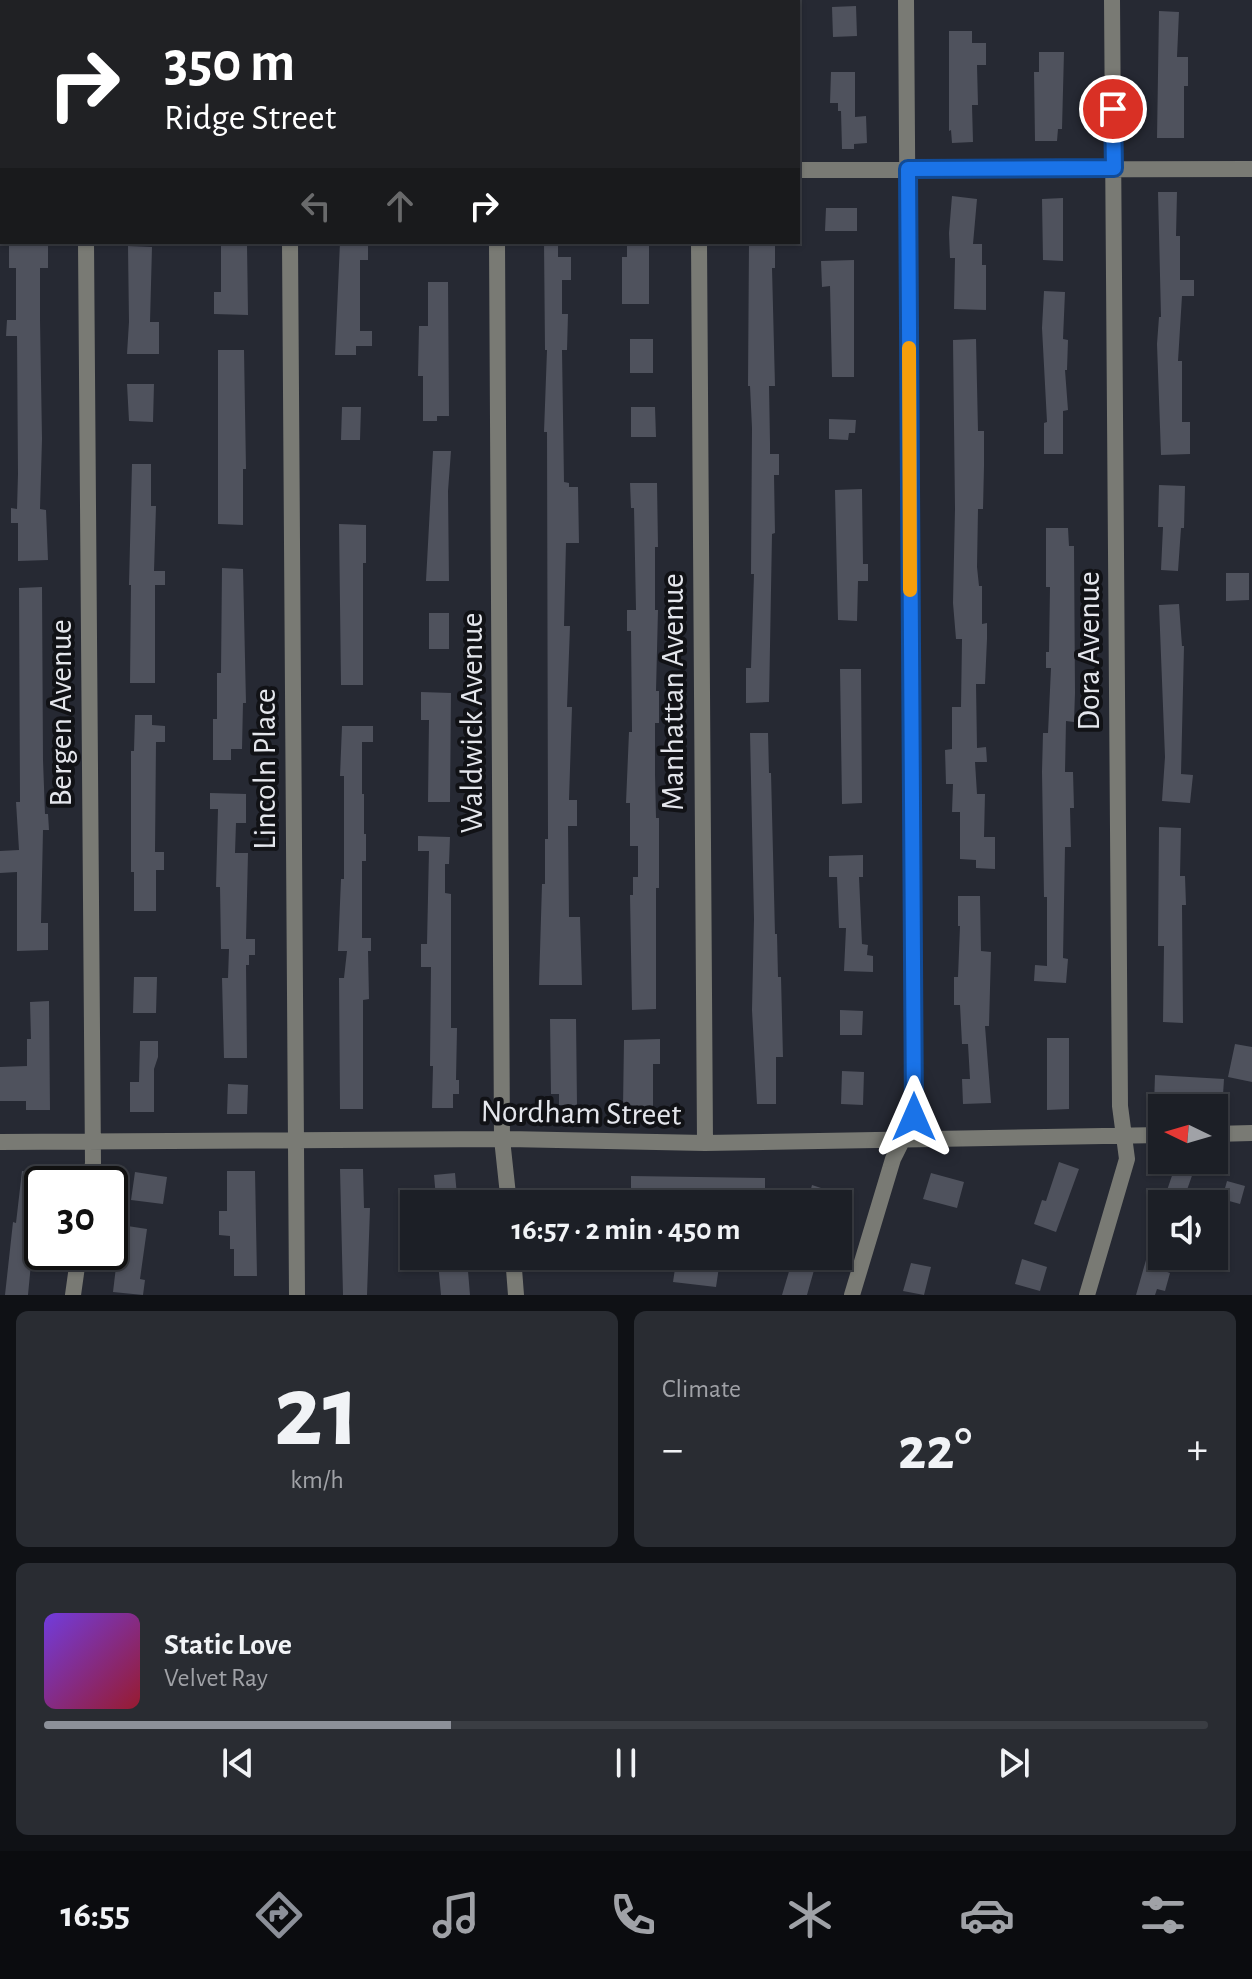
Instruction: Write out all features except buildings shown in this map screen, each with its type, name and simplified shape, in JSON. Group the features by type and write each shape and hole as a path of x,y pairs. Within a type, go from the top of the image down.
{"street":[{"path":"852,1295 893,1159 914,1117 906,0"},
{"name":"Dora Avenue","path":"1087,1295 1127,1159 1119,1091 1112,0"},
{"path":"800,170 1252,169"},
{"name":"Bergen Avenue","path":"86,244 91,1166"},
{"name":"Lincoln Place","path":"290,244 297,1295"},
{"name":"Waldwick Avenue","path":"497,244 502,1139 507,1190"},
{"name":"Manhattan Avenue","path":"699,244 705,1143"},
{"path":"1228,1134 1252,1133"},
{"name":"Nordham Street","path":"0,1142 502,1139 705,1143 1148,1135"},
{"path":"73,1295 76,1270"},
{"path":"514,1270 516,1295"}],"slow traffic":[{"path":"909,348 910,590"}],"route":[{"path":"914,1117 908,169 1114,168 1113,109"}]}
